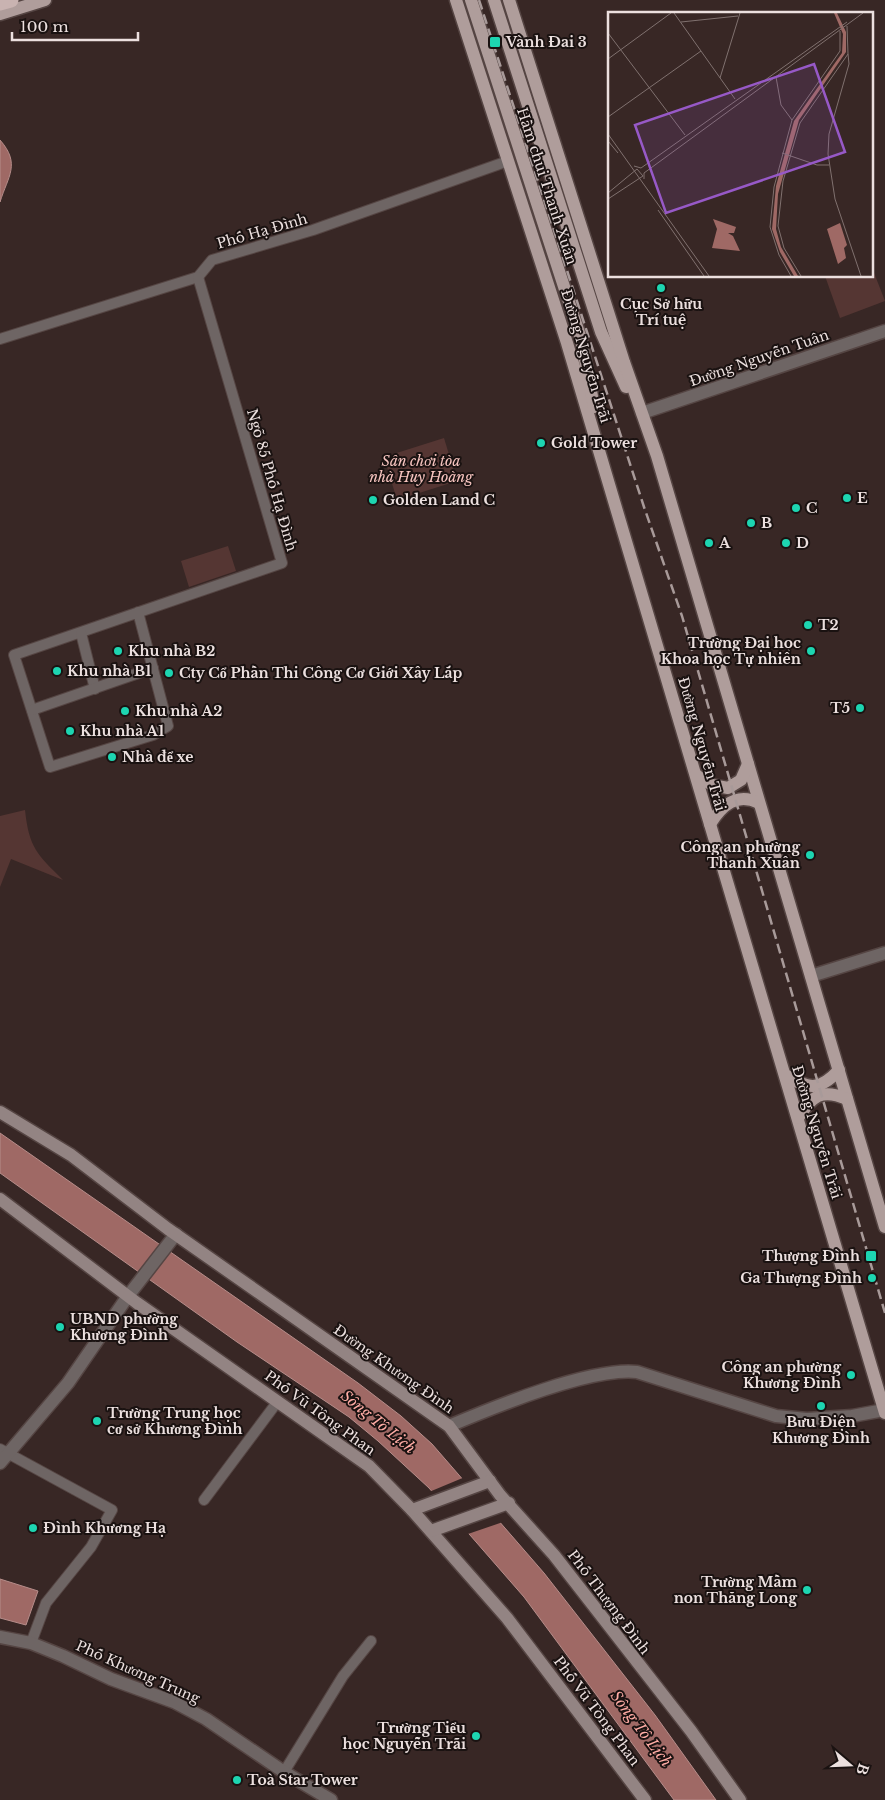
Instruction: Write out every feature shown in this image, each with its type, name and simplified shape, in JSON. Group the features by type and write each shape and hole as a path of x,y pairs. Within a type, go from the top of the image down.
{"highway":[{"path":"0,3 11,0"}],"main road":[{"path":"0,14 45,0"},
{"name":"Đường Nguyễn Trãi","path":"456,0 606,470 884,1411"},
{"name":"Hầm chui Thanh Xuân","path":"471,0 581,339 606,470"},
{"name":"Hầm chui Thanh Xuân","path":"494,0 601,332 657,456"},
{"path":"509,0 657,456 847,1099 880,1197 885,1226"},
{"path":"696,775 712,785 728,788 741,780 748,764"},
{"path":"710,824 720,808 729,802 744,798 759,802"},
{"path":"785,1075 800,1084 818,1086 826,1083 839,1070"},
{"path":"798,1118 813,1098 829,1093 847,1099"},
{"name":"Đường Khương Đình","path":"0,1112 70,1155 173,1238 449,1426"},
{"name":"Phố Vũ Tông Phan","path":"0,1199 132,1291 278,1401 369,1466 412,1510 507,1618 645,1800"},
{"name":"Phố Thượng Đình","path":"449,1426 484,1483 509,1503 550,1549 691,1731 740,1800"},
{"path":"412,1510 484,1483"},
{"path":"431,1531 509,1503"}],"street":[{"name":"Phố Hạ Đình","path":"0,339 198,277 212,260 313,230 508,161"},
{"name":"Ngõ 85 Phố Hạ Đình","path":"32,710 14,655 282,563 198,277"},
{"name":"Đường Nguyễn Tuân","path":"642,413 885,331"},
{"path":"138,612 153,668 168,726 153,736 50,767 32,710 153,668"},
{"path":"81,633 95,689"},
{"path":"811,976 885,953"},
{"path":"31,1643 46,1603 90,1547 112,1510 2,1455 68,1384 132,1291 173,1238"},
{"name":"Đường Khương Đình","path":"449,1426 559,1385 620,1370 638,1372 776,1416 807,1419 852,1416 884,1411"},
{"path":"204,1500 278,1401"},
{"name":"Phố Khương Trung","path":"0,1637 31,1643 64,1656 110,1679 174,1702 206,1719 284,1772 331,1800"},
{"path":"284,1772 343,1676 371,1641"}],"green space":[{"path":"872,268 885,301 840,318 826,278 872,278"},
{"name":"Sân chơi tòa nhà Huy Hoàng","path":"444,438 457,481 397,500 384,457"},
{"path":"228,546 236,571 189,587 181,561"},
{"path":"25,810 29,833 36,850 63,880 11,859 0,887 0,816"}],"water":[{"path":"0,140 10,156 11,170 0,202"},
{"name":"Sông Tô Lịch","path":"0,1133 358,1383 401,1416 432,1444 544,1573 655,1715 716,1800 674,1800 524,1597 429,1488 349,1417 237,1342 0,1173"},
{"path":"0,1579 38,1591 26,1625 0,1618"}],"pier":[{"path":"465,1477 503,1522 465,1535 429,1492"}],"railway":[{"path":"479,0 644,507 682,616 885,1313"}],"place":[{"name":"Vành Đai 3","path":"495,42"},
{"name":"Cục Sở hữu Trí tuệ","path":"661,288"},
{"name":"Gold Tower","path":"541,443"},
{"name":"E","path":"847,498"},
{"name":"Golden Land C","path":"373,500"},
{"name":"C","path":"796,508"},
{"name":"B","path":"751,523"},
{"name":"A","path":"709,543"},
{"name":"D","path":"786,543"},
{"name":"T2","path":"808,625"},
{"name":"Khu nhà B2","path":"118,651"},
{"name":"Trường Đại học Khoa học Tự nhiên","path":"811,651"},
{"name":"Khu nhà B1","path":"57,671"},
{"name":"Cty Cổ Phần Thi Công Cơ Giới Xây Lắp","path":"169,673"},
{"name":"T5","path":"860,708"},
{"name":"Khu nhà A2","path":"125,711"},
{"name":"Khu nhà A1","path":"70,731"},
{"name":"Nhà để xe","path":"112,757"},
{"name":"Công an phường Thanh Xuân","path":"810,855"},
{"name":"Thượng Đình","path":"871,1256"},
{"name":"Ga Thượng Đình","path":"872,1278"},
{"name":"UBND phường Khương Đình","path":"60,1327"},
{"name":"Công an phường Khương Đình","path":"851,1375"},
{"name":"Bưu Điện Khương Đình","path":"821,1406"},
{"name":"Trường Trung học cơ sở Khương Đình","path":"97,1421"},
{"name":"Đình Khương Hạ","path":"33,1528"},
{"name":"Trường Mầm non Thăng Long","path":"807,1590"},
{"name":"Trường Tiểu học Nguyễn Trãi","path":"476,1736"},
{"name":"Toà Star Tower","path":"237,1780"}]}
